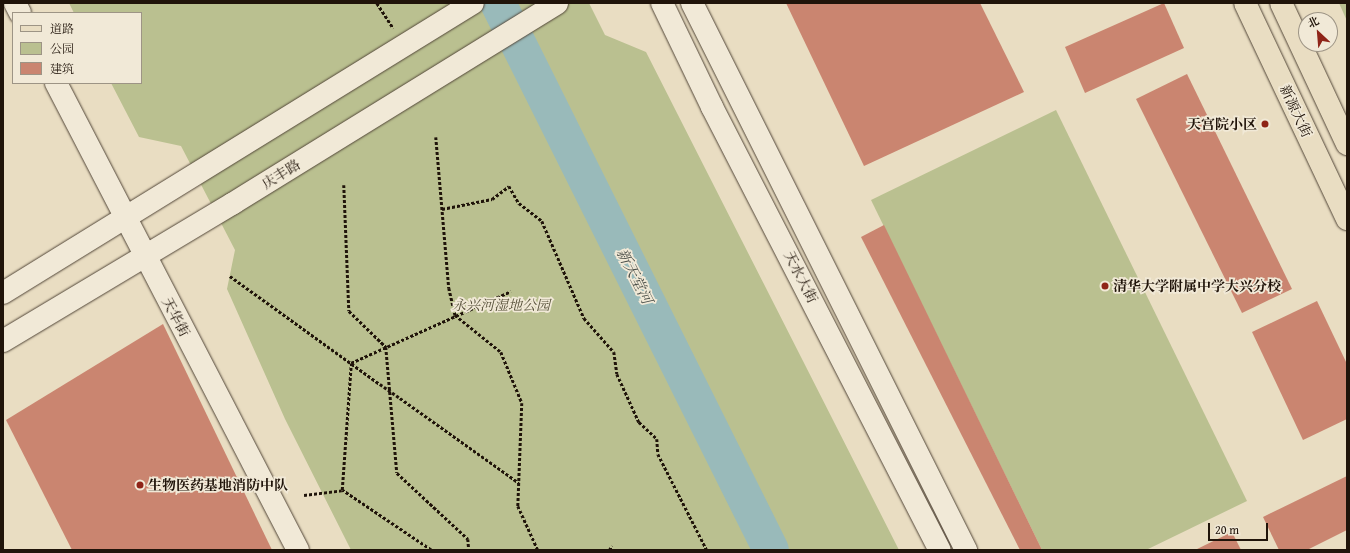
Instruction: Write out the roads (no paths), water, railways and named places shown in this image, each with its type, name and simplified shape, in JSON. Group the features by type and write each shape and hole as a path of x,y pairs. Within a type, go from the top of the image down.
{"main road":[{"path":"15,3 20,12"},
{"path":"3,293 474,3"},
{"name":"庆丰路","path":"3,341 144,255 232,204 557,3"},
{"name":"天水大街","path":"662,3 712,107 940,550"},
{"name":"天水大街","path":"692,3 966,550"},
{"name":"新源大街","path":"1245,3 1347,219"},
{"path":"1281,3 1347,144"},
{"name":"天华街","path":"57,84 298,550"}],"waterway":[{"name":"新天堂河","path":"498,3 771,550"}],"place":[{"name":"天宫院小区","path":"1265,124"},
{"name":"清华大学附属中学大兴分校","path":"1105,286"},
{"name":"生物医药基地消防中队","path":"140,485"}],"park label":[{"name":"永兴河湿地公园","path":"501,305"}]}
